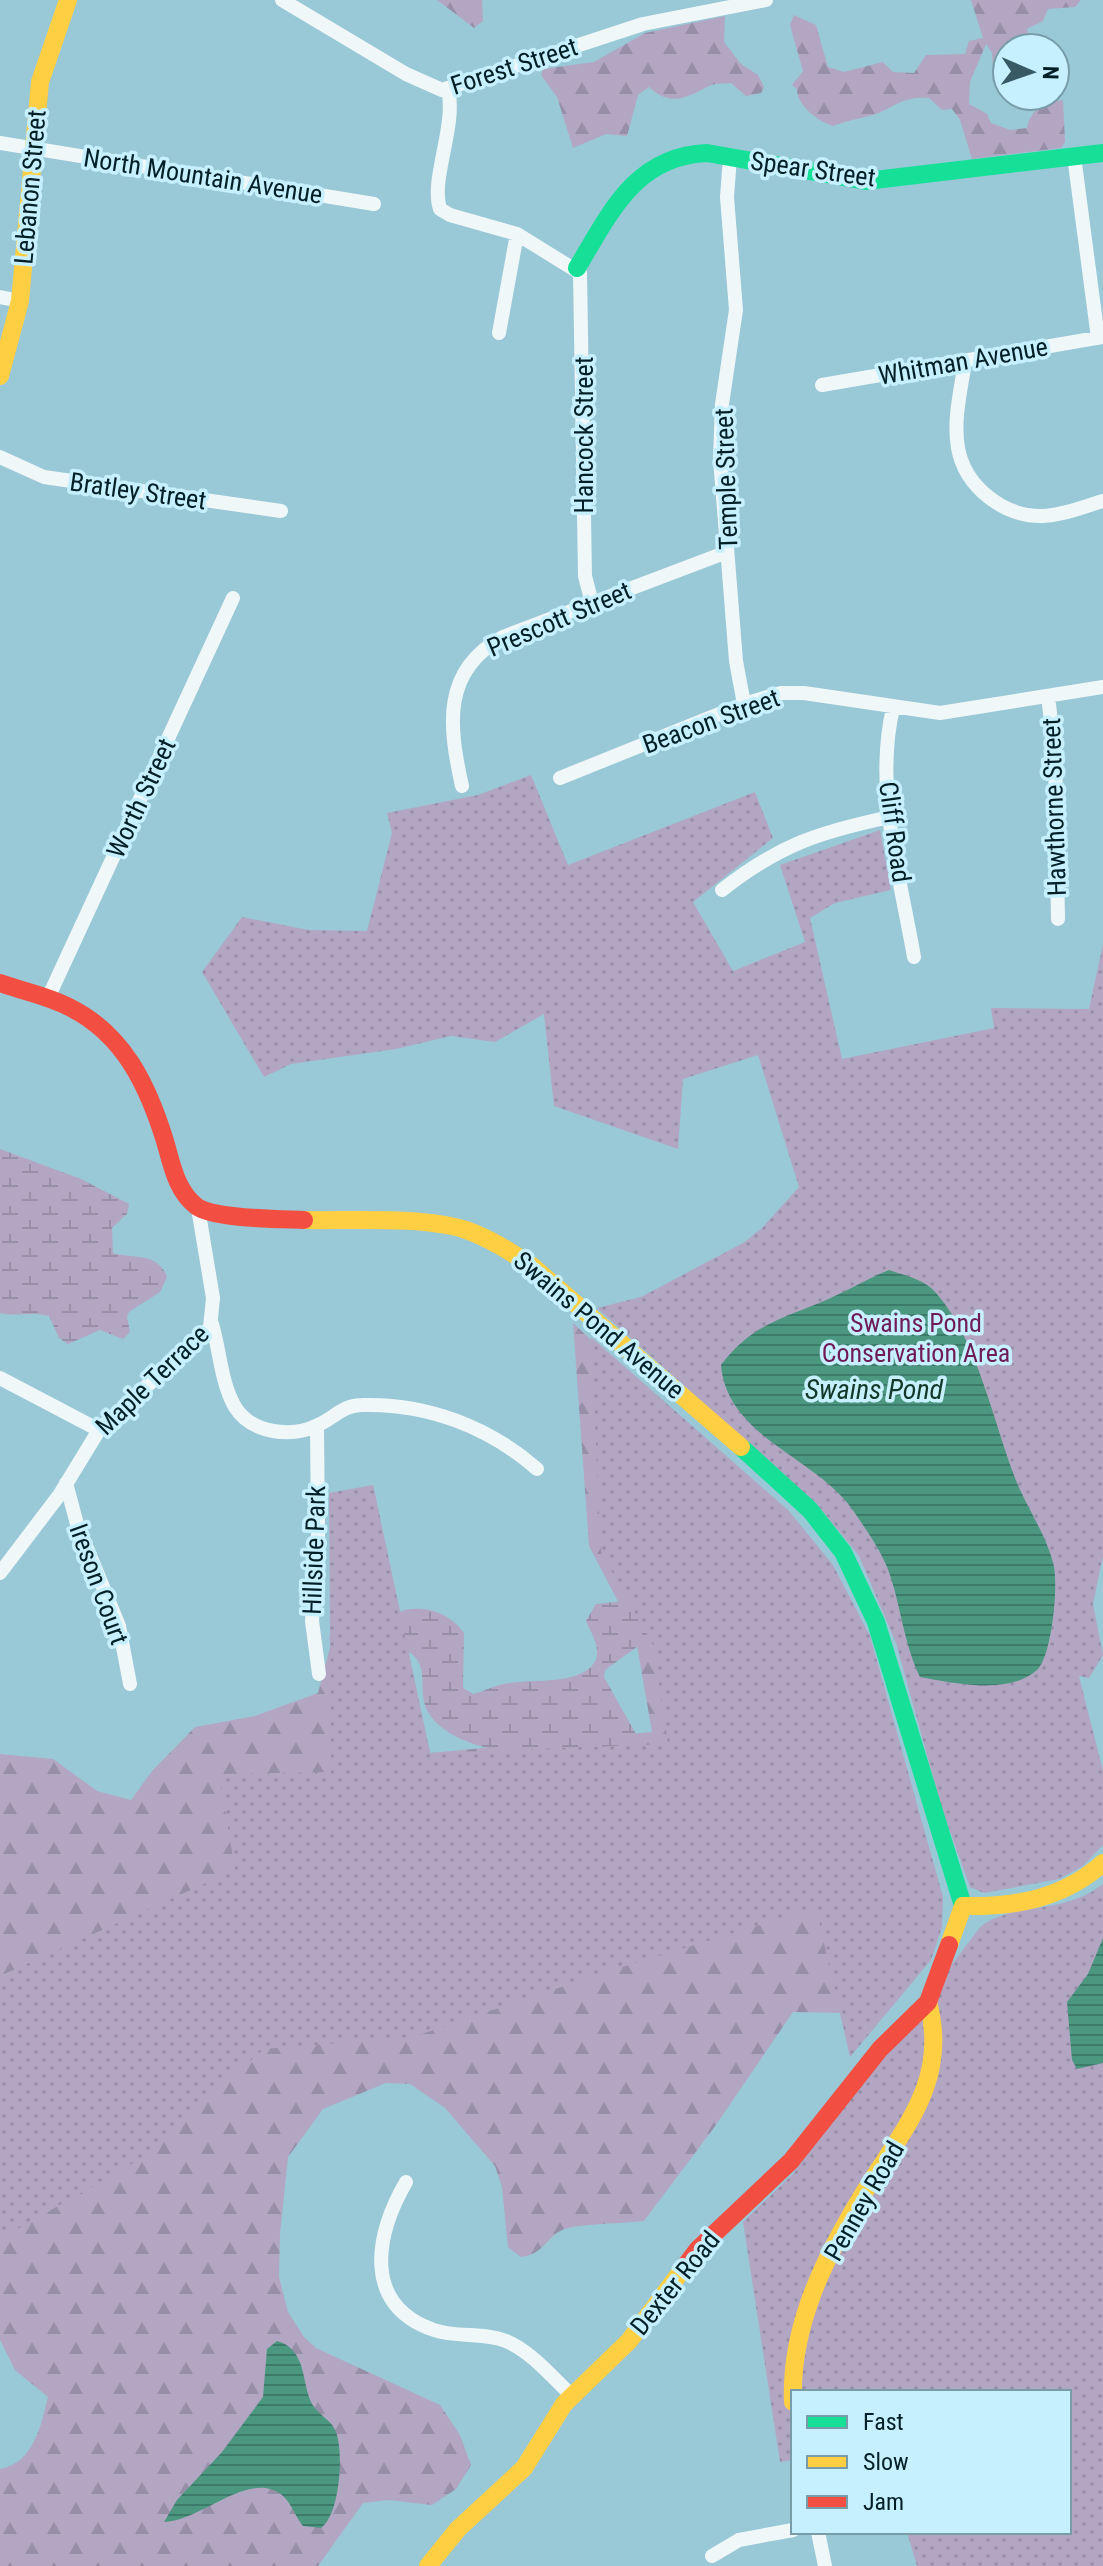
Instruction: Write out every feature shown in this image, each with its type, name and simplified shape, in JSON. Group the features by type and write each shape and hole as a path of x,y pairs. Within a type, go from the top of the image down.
{"street":[{"name":"Lebanon Street","path":"0,376 20,301 32,148 44,64 68,0"},
{"name":"Forest Street","path":"288,1 434,89 448,89 643,24 766,0"},
{"path":"448,89 450,110 439,207 450,215 517,234 577,268"},
{"name":"North Mountain Avenue","path":"0,143 374,204"},
{"name":"Spear Street","path":"577,268 644,172 687,153 730,157 874,181 1103,153"},
{"path":"1074,156 1100,337"},
{"name":"Temple Street","path":"730,157 727,197 736,310 722,404 720,459 736,661 744,704"},
{"path":"499,333 517,234"},
{"name":"Hancock Street","path":"577,268 582,287 585,576 592,603"},
{"path":"0,297 20,301"},
{"name":"Whitman Avenue","path":"822,385 1100,337"},
{"path":"965,362 957,419 958,447 965,467 980,490 1012,510 1038,516 1069,512 1103,501"},
{"name":"Bratley Street","path":"0,457 44,477 281,511"},
{"name":"Prescott Street","path":"462,786 453,748 452,717 457,689 469,663 503,637 727,552"},
{"name":"Worth Street","path":"48,998 233,598"},
{"name":"Beacon Street","path":"560,778 744,704 781,693 804,693 940,713 1103,687"},
{"name":"Hawthorne Street","path":"1048,696 1055,755 1058,919"},
{"name":"Cliff Road","path":"893,708 887,758 890,817 914,957"},
{"path":"722,890 754,865 790,845 890,817"},
{"path":"0,983 48,998 87,1018 134,1064 156,1109 179,1187 198,1208"},
{"name":"Maple Terrace","path":"0,1573 66,1483 99,1430 200,1340 212,1324 213,1298 198,1208"},
{"name":"Swains Pond Avenue","path":"198,1208 238,1217 429,1224 463,1229 498,1243 610,1331 810,1510 843,1552 876,1622 963,1906"},
{"path":"212,1324 225,1382 236,1407 247,1419 268,1431 317,1426 343,1408 361,1405 449,1417 488,1433 537,1469"},
{"path":"0,1378 99,1430"},
{"name":"Hillside Park","path":"317,1426 318,1536 312,1621 319,1674"},
{"name":"Ireson Court","path":"66,1483 77,1524 119,1626 130,1684"},
{"path":"928,2002 963,1906 1003,1904 1058,1894 1076,1887 1103,1863"},
{"name":"Dexter Road","path":"428,2566 464,2522 524,2468 572,2396 629,2341 698,2249 791,2161 880,2049 928,2002"},
{"name":"Penney Road","path":"793,2390 792,2354 799,2327 860,2200 919,2109 934,2074 938,2049 928,2002"},
{"path":"406,2182 389,2211 380,2249 386,2284 399,2307 408,2317 436,2331 507,2341 524,2350 572,2396"},
{"path":"712,2556 739,2540 791,2530"},
{"path":"818,2534 825,2566"}],"green space":[{"path":"437,0 482,0 483,21 474,28"},
{"path":"971,0 1081,0 1075,7 1048,9 1043,21 1027,29 1028,32 991,32 991,52 986,44 970,82 969,104 987,114 991,123 1010,130 1027,128 1036,112 1064,112 1065,142 1061,148 972,159 960,120 952,109 942,110 929,98 911,99 876,114 833,126 804,107 797,89 792,85 803,71 790,25 794,15 816,25 828,67 844,72 883,62 893,72 914,73 926,55 965,54 969,41 983,38"},
{"path":"725,16 724,42 741,64 758,75 764,87 761,93 746,96 731,83 711,85 672,99 649,87 638,95 627,136 606,134 573,148 557,97 541,75 543,69 594,62 645,33"},
{"name":"Swains Pond Conservation Area","path":"531,775 568,865 755,792 773,838 693,902 733,971 805,942 780,865 880,830 891,890 835,903 810,918 842,1059 994,1028 991,1008 1089,1009 1103,944 1103,1555 1093,1604 1103,1655 1089,1678 1079,1676 1103,1771 1103,1845 1083,1866 1059,1879 984,1893 970,1887 942,1809 896,1643 859,1556 816,1503 597,1308 641,1297 743,1243 761,1229 799,1187 758,1055 683,1079 678,1149 554,1106 544,1014 495,1042 451,1036 396,1049 291,1064 264,1077 202,972 242,917 309,930 367,931 392,833 387,813 478,795"},
{"path":"0,1149 81,1179 129,1204 127,1214 112,1228 113,1253 151,1260 163,1269 167,1277 160,1292 129,1312 130,1332 123,1339 100,1330 68,1344 59,1338 49,1316 0,1313"},
{"path":"573,1323 706,1448 846,2013 793,2012 713,2129 644,2221 568,2228 557,2233 535,2253 521,2257 508,2247 502,2187 495,2166 445,2108 410,2084 386,2083 323,2109 288,2157 279,2277 288,2312 304,2337 316,2348 440,2405 460,2435 471,2465 456,2489 432,2505 389,2500 363,2503 318,2566 0,2566 0,2469 12,2465 28,2451 39,2431 48,2397 15,2370 0,2340 0,1754 53,1759 97,1791 131,1800 152,1771 195,1727 255,1716 318,1693 373,1485 430,1753 652,1732 635,1634 589,1546"},
{"path":"591,1337 789,1511 833,1565 870,1636 943,1897 942,1927 931,1960 850,2057 816,1908 609,1971 413,2037 264,2049 177,2124 144,2157 0,2239 0,1976 235,1870 219,1774 331,1772 329,1493 373,1485 430,1753 668,1744 653,1645 601,1552"},
{"path":"651,1598 656,1633 605,1670 604,1677 646,1758 560,1757 496,1750 468,1742 444,1729 428,1712 421,1670 415,1656 407,1651 338,1653 329,1638 333,1632 405,1610 438,1612 464,1633 463,1688 473,1694 505,1684 578,1675 587,1670 596,1658 595,1642 586,1621 596,1604"},
{"path":"1103,1884 1103,2566 917,2566 908,2534 1071,2534 1071,2390 791,2390 791,2460 780,2462 743,2222 793,2174 981,1926 1008,1914 1056,1905 1088,1894"}],"water":[{"name":"Swains Pond","path":"889,1270 927,1285 951,1313 974,1358 1015,1478 1051,1555 1055,1589 1047,1650 1038,1669 1012,1682 981,1685 920,1677 910,1652 889,1572 852,1509 817,1475 755,1428 739,1411 727,1390 721,1365 750,1336 771,1323"},
{"path":"1103,1938 1103,2063 1077,2069 1072,2060 1067,2002 1088,1974"},
{"path":"277,2341 294,2351 302,2367 312,2404 336,2432 340,2454 339,2483 327,2521 321,2528 303,2526 282,2495 269,2489 255,2488 178,2520 164,2522 177,2500 222,2452 263,2397 267,2349"}],"traffic: fast":[{"path":"577,268 627,191 661,164 682,157 707,153 866,181 1103,153"},
{"path":"741,1447 810,1510 843,1552 876,1622 963,1906"}],"traffic: slow":[{"path":"0,376 20,301 40,82 68,0"},
{"path":"304,1220 429,1223 466,1230 492,1242 532,1266 741,1447"},
{"path":"949,1945 963,1906 1001,1905 1055,1893 1103,1863"},
{"path":"793,2390 797,2347 812,2294 835,2244 906,2127 927,2082 933,2031 928,2002"},
{"path":"428,2566 458,2529 524,2468 564,2404 629,2341 686,2265"}],"traffic: jam":[{"path":"0,983 69,1007 88,1018 119,1047 151,1101 179,1185 196,1206 231,1216 304,1220"},
{"path":"686,2265 698,2249 791,2161 880,2049 928,2002 949,1945"}]}
